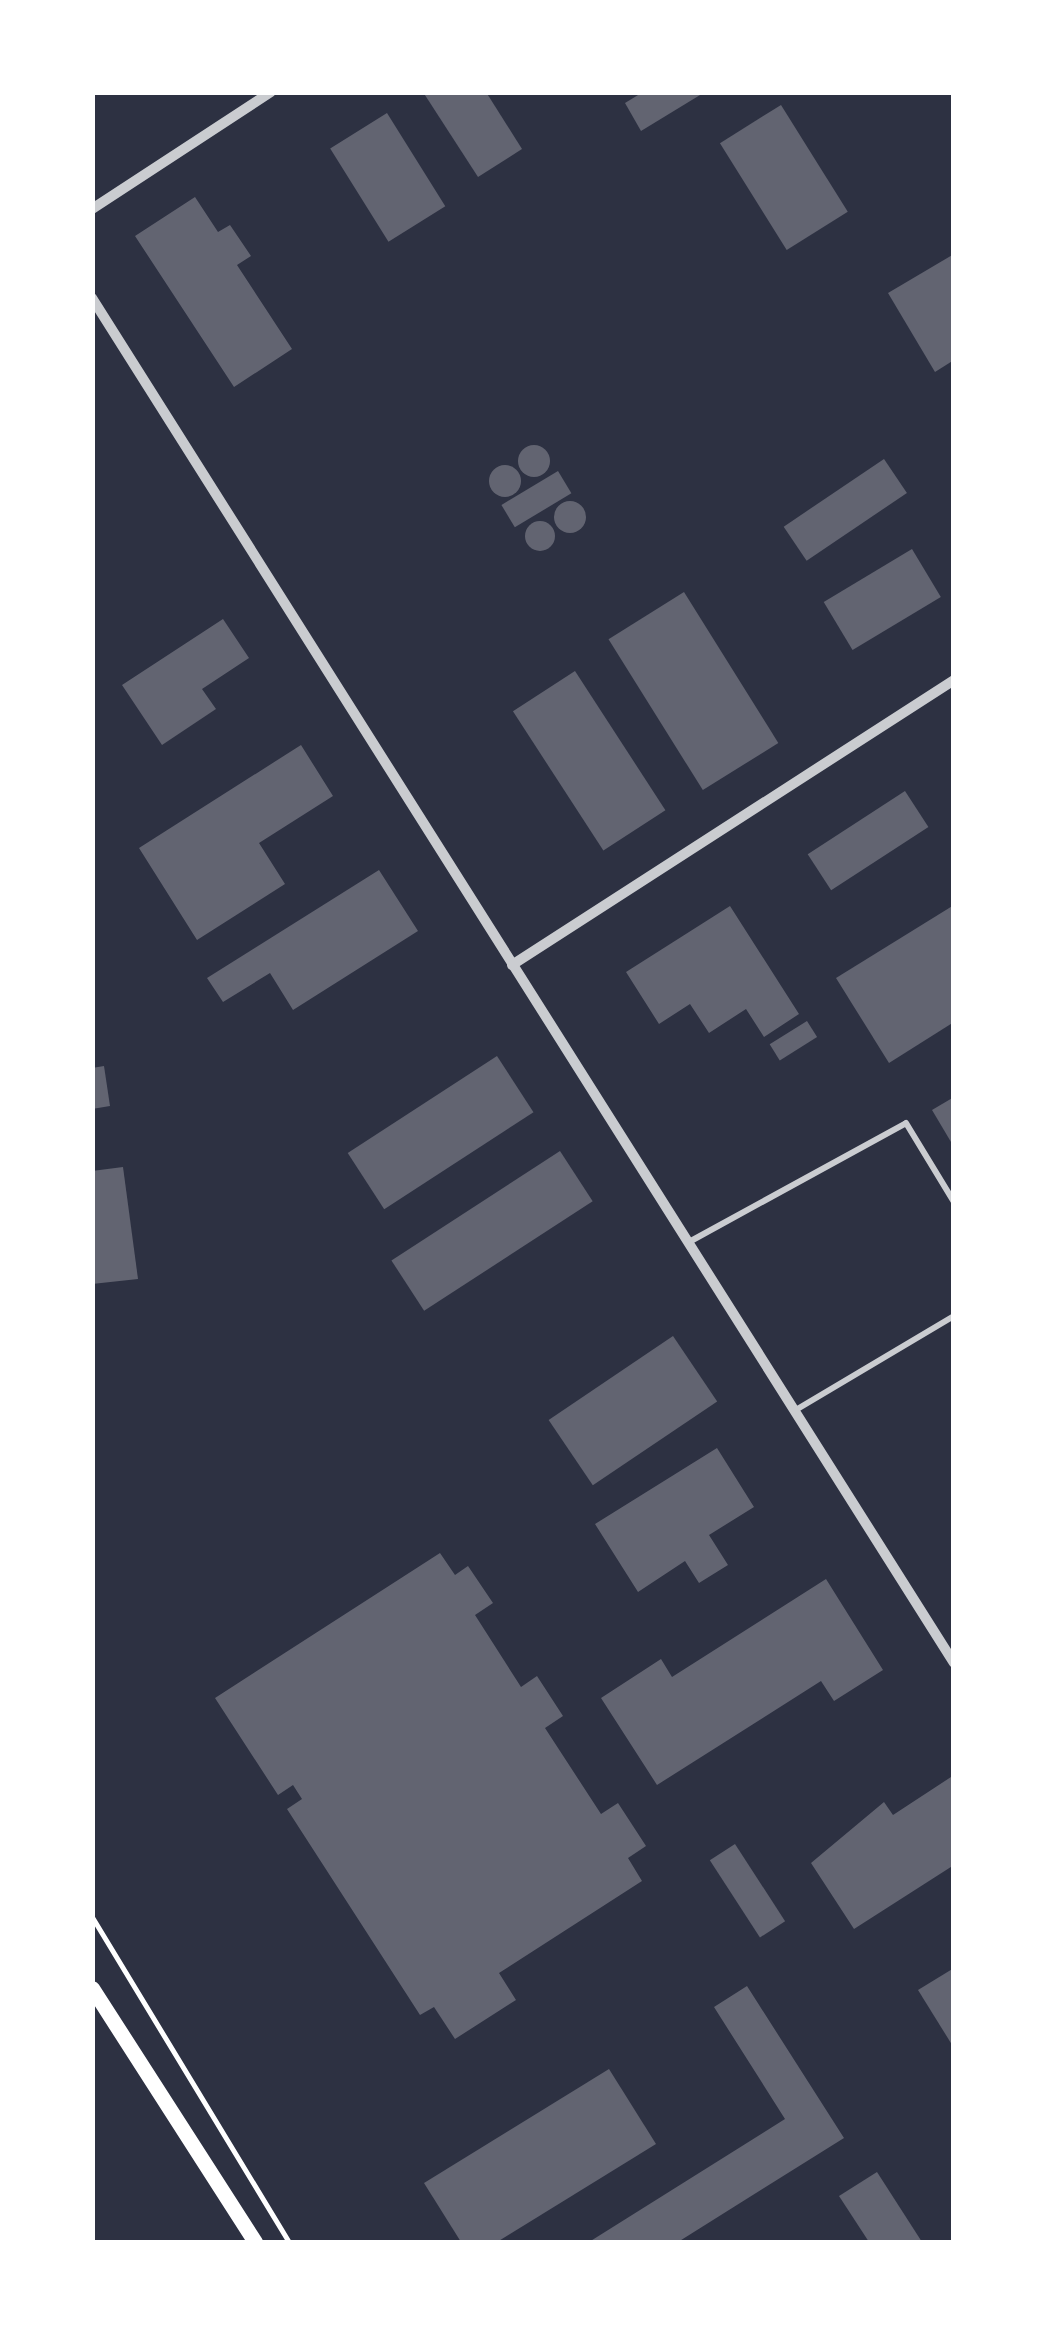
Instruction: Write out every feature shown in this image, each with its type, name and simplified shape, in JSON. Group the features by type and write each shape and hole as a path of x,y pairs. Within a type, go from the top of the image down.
{"main road":[{"path":"92,1988 254,2242"}],"street":[{"path":"92,208 272,92"},
{"path":"92,298 954,1663"},
{"path":"512,965 954,680"}],"lane":[{"path":"686,1243 906,1123 954,1202"},
{"path":"792,1412 954,1316"}],"path":[{"path":"92,1917 289,2242"}],"building":[{"path":"423,92 486,92 522,149 478,177"},
{"path":"643,92 705,92 641,131 625,103"},
{"path":"781,105 848,212 787,250 720,143"},
{"path":"387,113 445,206 388,242 330,149"},
{"path":"195,197 218,232 230,225 251,256 237,265 292,349 234,387 135,236"},
{"path":"954,254 954,360 935,372 888,293"},
{"path":"534,445 545,450 550,461 545,472 534,477 523,472 518,461 523,450"},
{"path":"884,459 907,493 807,561 784,527"},
{"path":"505,465 516,470 521,481 516,492 505,497 494,492 489,481 494,470"},
{"path":"558,471 571,493 515,527 501,505"},
{"path":"570,501 581,506 586,517 581,528 570,533 559,528 554,517 559,506"},
{"path":"540,521 551,525 555,536 551,547 540,551 529,547 525,536 529,525"},
{"path":"912,549 941,597 853,650 824,602"},
{"path":"684,592 778,743 703,790 609,639"},
{"path":"223,619 249,658 202,689 216,709 162,745 122,685"},
{"path":"575,671 665,810 603,851 513,711"},
{"path":"301,745 333,796 259,843 285,884 197,940 139,848"},
{"path":"905,791 928,827 831,890 808,854"},
{"path":"379,870 418,931 293,1010 270,973 223,1002 207,978"},
{"path":"954,905 954,1022 889,1063 836,978"},
{"path":"730,906 799,1014 764,1037 746,1009 709,1033 690,1004 659,1024 626,972"},
{"path":"807,1021 817,1037 780,1060 770,1044"},
{"path":"497,1056 533,1112 384,1209 348,1153"},
{"path":"104,1066 110,1106 92,1109 92,1068"},
{"path":"954,1097 954,1147 932,1110"},
{"path":"560,1151 593,1201 424,1311 391,1260"},
{"path":"123,1167 138,1279 92,1284 92,1171"},
{"path":"673,1336 717,1401 593,1485 549,1420"},
{"path":"717,1448 754,1507 709,1535 728,1565 699,1583 685,1561 638,1592 595,1524"},
{"path":"440,1553 455,1575 468,1566 493,1603 475,1615 521,1687 537,1676 563,1716 545,1728 601,1814 618,1803 646,1846 628,1858 642,1881 499,1973 516,2000 455,2039 434,2007 420,2015 287,1809 302,1799 293,1785 278,1795 215,1698"},
{"path":"826,1579 883,1670 834,1701 821,1681 657,1785 601,1698 661,1659 672,1677"},
{"path":"951,1777 954,1865 854,1929 811,1863 884,1802 893,1815"},
{"path":"735,1844 785,1921 760,1937 710,1860"},
{"path":"954,1968 954,2048 918,1990"},
{"path":"747,1986 844,2138 678,2242 589,2242 785,2119 714,2007"},
{"path":"609,2069 656,2144 497,2242 461,2242 424,2183"},
{"path":"877,2172 922,2242 869,2242 839,2196"}]}
